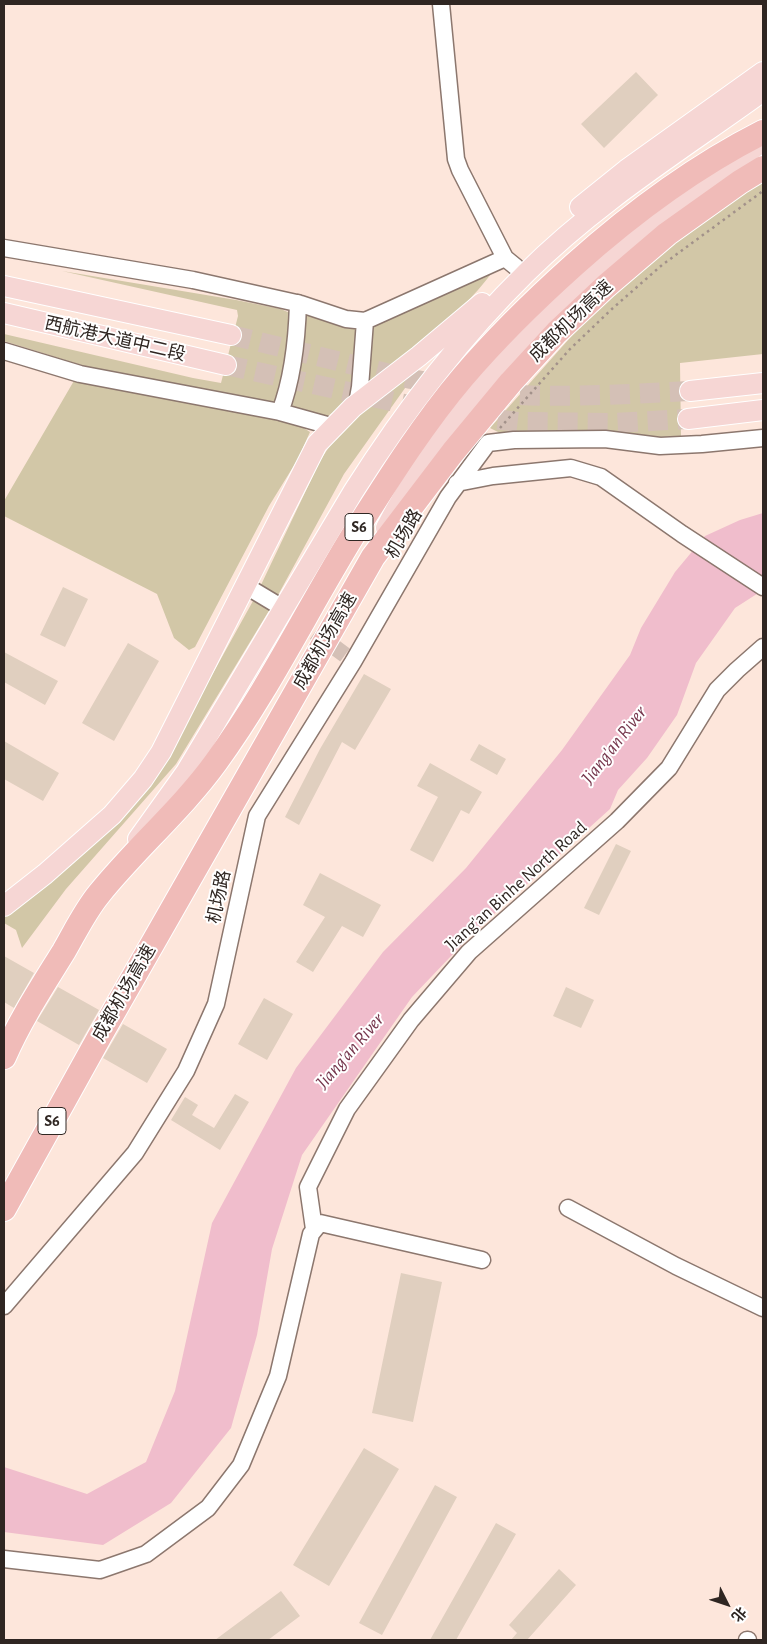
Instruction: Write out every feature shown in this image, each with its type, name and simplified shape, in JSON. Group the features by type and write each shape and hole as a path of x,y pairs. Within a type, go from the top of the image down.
{"highway":[{"name":"成都机场高速","path":"4,1057 11,1040 97,896 200,784 218,760 355,533 425,427 462,377 529,306 608,235 700,167 763,132"},
{"name":"成都机场高速","path":"4,1209 101,1034 373,557 452,452 529,361 557,332 606,286 667,234 763,168"}],"main road":[{"path":"97,896 186,772 353,492 453,338 482,303 510,262 546,238 603,188 763,72"},
{"path":"404,416 471,332 527,272 603,206 763,91"},
{"path":"373,557 399,504 418,472 441,439 512,354 586,280 631,242 763,141"},
{"path":"4,286 231,336"},
{"path":"4,906 45,874 112,815 143,779 160,752 317,444 357,404 419,356 482,303"},
{"name":"西航港大道中二段","path":"4,313 226,365"},
{"path":"690,391 763,383"},
{"path":"688,419 763,410"}],"street":[{"path":"4,248 193,280 298,303 346,319 365,321 510,262 460,170 456,159 439,4 427,4"},
{"path":"280,412 285,401 291,372 298,303"},
{"path":"357,404 365,321"},
{"path":"4,351 80,374 280,412 334,427"},
{"path":"488,443 514,440 605,439 668,445 702,444 763,438"},
{"name":"机场路","path":"4,1306 135,1153 186,1071 216,1004 257,816 349,659 458,482 488,443"},
{"path":"458,482 501,475 571,468 601,477 763,588"},
{"path":"246,586 276,604"},
{"name":"Jiang'an Binhe North Road","path":"314,1229 308,1187 347,1109 411,1020 469,952 618,821 669,768 717,690 763,647"},
{"path":"568,1208 676,1266 763,1308"},
{"path":"4,1559 100,1570 146,1554 208,1508 241,1464 278,1376 311,1234 320,1223 482,1260"}],"path":[{"path":"488,443 570,348 612,308 662,265 763,191"}],"shaded area":[{"path":"763,181 763,354 680,363 681,436 653,438 504,435 490,428 600,304 672,244"},
{"path":"62,271 236,300 281,309 292,314 293,324 277,403 203,392 81,365 4,341 4,334 221,383 238,316 237,310"},
{"path":"486,272 491,274 464,305 433,333 368,384 367,336 377,324"},
{"path":"307,314 350,325 357,330 355,387 347,400 325,418 296,409 291,404 300,320"},
{"path":"420,367 344,474 277,597 260,587 320,461 334,439 358,414"},
{"path":"75,379 299,425 310,432 298,459 269,506 195,647 189,650 174,638 157,594 4,516 4,501"},
{"path":"253,601 270,609 176,764 66,889 22,948 16,930 4,923 4,913 157,774"}],"water":[{"name":"Jiang'an River","path":"763,513 763,590 735,608 696,663 677,715 647,758 618,790 610,809 473,933 412,997 302,1155 272,1249 257,1335 231,1428 171,1503 103,1545 4,1532 4,1467 87,1494 146,1462 175,1391 212,1223 296,1068 383,952 466,868 562,750 630,655 641,628 675,572 705,536 740,520"}],"building":[{"path":"636,72 658,95 604,148 581,124"},
{"path":"63,587 88,599 65,647 40,635"},
{"path":"128,643 159,661 114,741 82,723"},
{"path":"4,652 58,681 45,705 4,682"},
{"path":"364,674 391,689 355,750 342,742 299,825 285,817 320,749"},
{"path":"4,741 59,773 43,801 4,779"},
{"path":"479,744 506,759 497,775 470,760"},
{"path":"430,763 482,792 469,814 461,810 433,862 410,850 438,797 417,786"},
{"path":"616,844 631,851 599,915 584,908"},
{"path":"320,873 381,905 363,937 342,926 313,972 296,962 325,917 303,905"},
{"path":"4,956 34,973 14,1008 4,1002"},
{"path":"58,987 99,1010 79,1045 37,1021"},
{"path":"566,987 594,1000 581,1028 553,1016"},
{"path":"264,998 293,1014 267,1060 238,1044"},
{"path":"123,1024 167,1049 147,1083 103,1058"},
{"path":"235,1094 249,1102 220,1150 171,1120 185,1097 198,1105 192,1115 214,1128"},
{"path":"401,1273 442,1282 413,1422 372,1413"},
{"path":"364,1448 399,1469 329,1586 293,1565"},
{"path":"435,1485 457,1497 382,1635 359,1623"},
{"path":"496,1523 516,1534 456,1640 430,1640"},
{"path":"559,1569 576,1585 527,1640 511,1640 517,1633 509,1625"},
{"path":"281,1591 300,1616 268,1640 215,1640"}],"tunnel":[{"path":"231,335 411,379 444,385"},
{"path":"226,365 427,409"},
{"path":"490,393 565,396 690,391"},
{"path":"468,416 519,422 614,423 688,419"},
{"path":"276,604 345,655"}]}
